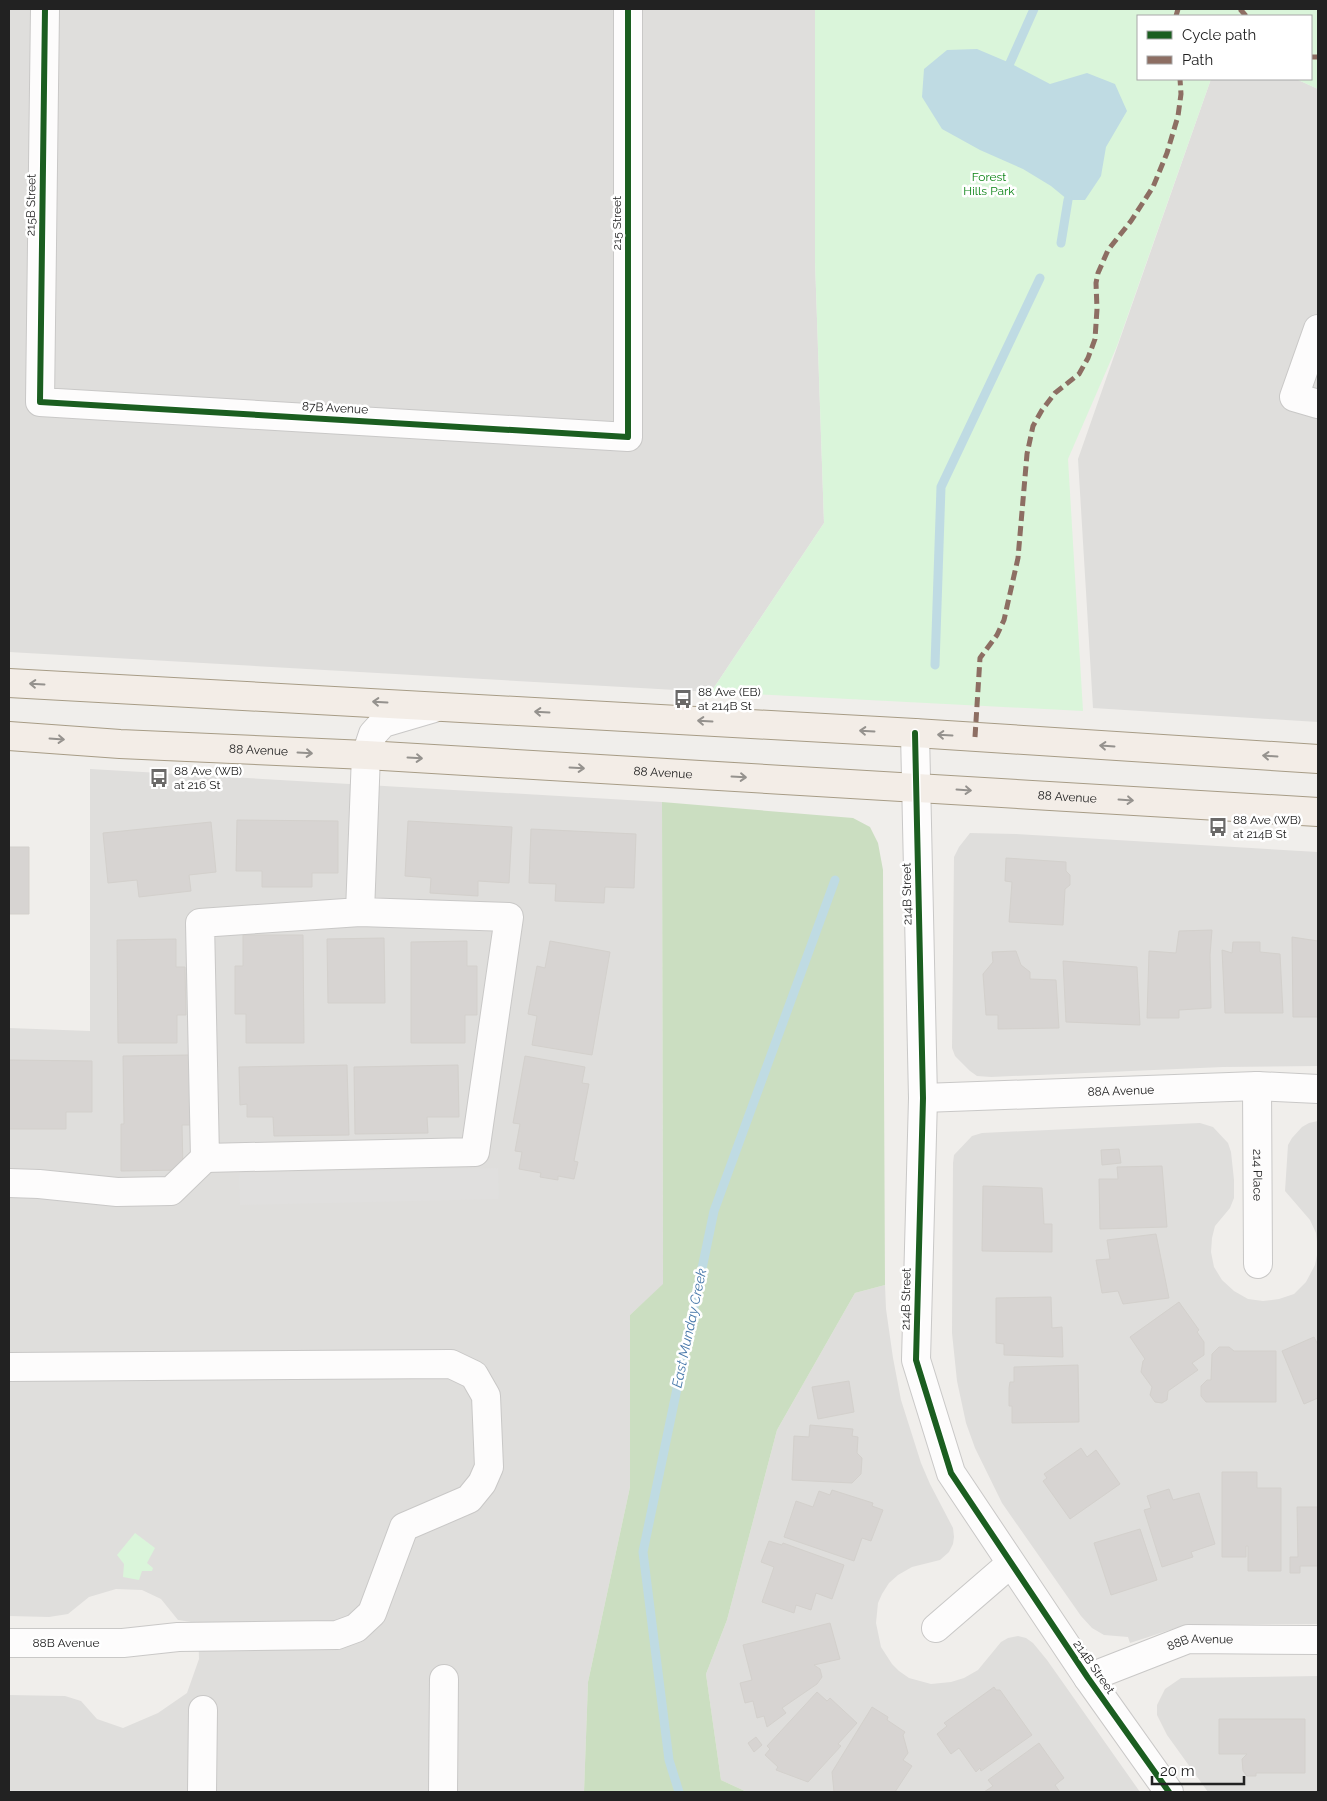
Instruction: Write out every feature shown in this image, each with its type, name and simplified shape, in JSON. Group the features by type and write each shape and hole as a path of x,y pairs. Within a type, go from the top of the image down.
{"main road":[{"path":"9,683 442,706 1318,759"},
{"name":"88 Avenue","path":"9,736 120,744 916,787 1318,812"}],"street":[{"name":"215B Street","path":"40,402 45,9"},
{"name":"215 Street","path":"628,9 628,437"},
{"path":"1306,400 1318,329"},
{"name":"87B Avenue","path":"40,402 628,437"},
{"path":"360,912 366,756 373,734 383,723 442,706"},
{"name":"214B Street","path":"916,734 923,1098 916,1360 951,1473 1010,1564 1169,1792"},
{"path":"9,1183 117,1192 171,1191 205,1158 475,1152 509,918 360,912 200,923 205,1158"},
{"name":"88A Avenue","path":"923,1098 1257,1086 1318,1089"},
{"name":"214 Place","path":"1257,1086 1258,1264"},
{"name":"88B Avenue","path":"9,1367 451,1364 474,1375 486,1396 489,1466 482,1483 469,1499 404,1527 372,1613 356,1628 336,1635 178,1637 123,1643 9,1643"},
{"path":"936,1628 1010,1564"},
{"name":"88B Avenue","path":"1088,1678 1188,1639 1318,1640"},
{"path":"443,1792 444,1679"},
{"path":"202,1792 203,1710"}],"shaded area":[{"path":"9,9 815,9 815,261 824,523 711,692 9,652"},
{"path":"1211,80 1298,80 1318,89 1318,722 1093,708 1078,459"},
{"path":"90,769 662,802 663,1285 630,1315 630,1487 588,1682 584,1792 9,1792 9,1695 65,1696 81,1701 97,1719 123,1728 158,1713 187,1693 199,1659 198,1623 178,1620 161,1599 142,1590 116,1589 89,1597 68,1614 49,1617 9,1616 9,1028 90,1031"},
{"path":"970,833 1016,834 1318,852 1318,1066 1223,1067 991,1077 977,1076 955,1056 952,1048 954,857"},
{"path":"1318,1121 1318,1250 1316,1233 1310,1220 1285,1191 1288,1145 1302,1127"},
{"path":"1200,1123 1213,1127 1228,1143 1231,1152 1234,1198 1230,1208 1215,1226 1211,1252 1214,1267 1222,1280 1234,1291 1248,1299 1263,1301 1279,1299 1294,1294 1306,1282 1315,1265 1318,1250 1318,1624 1182,1626 1130,1643 1128,1637 1104,1635 1092,1628 1081,1616 1002,1503 975,1448 966,1423 957,1381 952,1333 954,1155 972,1136 982,1133"},
{"path":"498,1168 499,1199 240,1205 239,1173"},
{"path":"885,1285 886,1309 901,1400 921,1463 953,1528 954,1537 949,1552 940,1560 912,1567 889,1583 878,1603 876,1623 881,1647 899,1671 909,1678 931,1684 951,1682 964,1678 978,1670 1001,1642 1018,1636 1026,1638 1033,1643 1047,1660 1140,1792 747,1792 721,1780 706,1674 727,1620 777,1430 855,1293"},
{"path":"1318,1676 1318,1792 1208,1792 1167,1735 1157,1715 1157,1705 1165,1689 1181,1678"}],"green space":[{"name":"Forest Hills Park","path":"815,9 1318,9 1318,89 1298,80 1312,80 1312,15 1137,15 1137,80 1211,80 1117,346 1068,459 1083,711 711,692 824,523 815,261"},
{"path":"662,802 853,818 870,827 878,843 883,870 885,1285 855,1293 777,1430 727,1620 706,1674 721,1780 747,1792 584,1792 588,1682 630,1487 630,1315 663,1284"},
{"path":"135,1533 155,1548 147,1563 153,1568 152,1571 142,1571 139,1580 123,1577 124,1564 117,1555"}],"water":[{"path":"977,49 1010,63 1050,84 1087,73 1115,84 1127,111 1106,147 1101,176 1085,200 1068,200 1051,186 1023,169 980,150 942,129 922,97 924,69 947,50"}],"building":[{"path":"237,820 338,821 338,873 312,873 312,887 262,887 262,871 236,871"},
{"path":"408,821 512,827 509,883 478,881 478,896 430,893 431,878 405,876"},
{"path":"211,822 216,872 189,875 191,891 139,897 137,880 108,883 103,833"},
{"path":"531,829 636,834 634,888 605,887 604,903 555,901 556,884 529,883"},
{"path":"9,847 29,847 29,914 9,914"},
{"path":"1006,858 1066,862 1066,871 1070,875 1070,885 1065,889 1063,925 1009,922 1012,882 1005,881"},
{"path":"1212,930 1210,955 1211,1008 1179,1010 1179,1018 1147,1018 1149,951 1176,953 1179,931"},
{"path":"243,935 303,935 304,1043 246,1043 246,1014 235,1014 235,966 243,966"},
{"path":"1292,937 1318,941 1318,1017 1293,1017"},
{"path":"384,938 385,1003 328,1003 327,939"},
{"path":"176,939 176,967 185,967 186,1015 177,1015 177,1043 118,1043 117,940"},
{"path":"467,941 467,966 477,966 477,1015 465,1015 465,1043 411,1043 411,942"},
{"path":"550,941 610,952 592,1055 532,1045 537,1016 528,1014 537,966 545,968"},
{"path":"1233,942 1260,942 1260,952 1280,954 1283,1013 1225,1013 1222,950 1232,953"},
{"path":"1016,951 1021,965 1030,972 1030,979 1056,980 1059,1028 998,1029 998,1015 986,1015 983,974 993,962 992,952"},
{"path":"1063,961 1137,967 1140,1025 1066,1022"},
{"path":"190,1055 191,1125 182,1125 183,1170 121,1171 121,1124 124,1124 123,1056"},
{"path":"525,1056 585,1067 582,1083 589,1084 574,1161 578,1162 574,1179 558,1176 558,1180 540,1177 541,1173 519,1169 522,1152 515,1151 520,1124 513,1123"},
{"path":"9,1060 92,1061 92,1112 66,1112 66,1129 9,1129"},
{"path":"347,1065 349,1135 274,1136 273,1117 247,1117 247,1104 240,1105 239,1067"},
{"path":"458,1065 459,1117 427,1117 428,1133 355,1134 354,1067"},
{"path":"1119,1149 1121,1163 1102,1165 1101,1150"},
{"path":"1162,1166 1167,1227 1100,1229 1099,1179 1118,1179 1117,1167"},
{"path":"983,1186 1042,1188 1044,1224 1052,1224 1052,1252 982,1251"},
{"path":"1156,1234 1169,1298 1123,1304 1118,1291 1102,1293 1096,1260 1110,1259 1107,1240"},
{"path":"1051,1297 1052,1328 1062,1327 1063,1357 1004,1355 1004,1344 996,1343 996,1298"},
{"path":"1179,1302 1199,1330 1197,1332 1204,1342 1204,1355 1192,1363 1198,1370 1168,1391 1167,1400 1162,1403 1155,1402 1150,1395 1152,1387 1141,1372 1145,1359 1130,1337"},
{"path":"1314,1337 1318,1345 1318,1398 1304,1404 1282,1351"},
{"path":"1219,1347 1229,1347 1234,1351 1276,1351 1276,1402 1206,1402 1201,1396 1201,1386 1207,1380 1211,1380 1212,1354"},
{"path":"1078,1365 1079,1422 1012,1423 1012,1406 1009,1406 1009,1388 1010,1382 1014,1382 1014,1367"},
{"path":"849,1381 854,1412 818,1419 812,1387"},
{"path":"810,1425 853,1429 852,1436 858,1437 857,1453 862,1458 861,1474 852,1483 792,1480 794,1436 809,1437"},
{"path":"1081,1448 1087,1457 1096,1450 1120,1484 1070,1519 1043,1481 1047,1478 1044,1474"},
{"path":"1222,1472 1257,1472 1257,1488 1281,1488 1281,1571 1248,1571 1248,1546 1246,1546 1246,1557 1222,1557"},
{"path":"1169,1489 1173,1500 1199,1493 1215,1544 1191,1552 1193,1557 1162,1567 1144,1510 1151,1508 1147,1496"},
{"path":"832,1490 873,1503 872,1506 883,1510 871,1541 862,1538 854,1561 784,1537 796,1501 813,1507 819,1491 830,1495"},
{"path":"1297,1507 1318,1507 1318,1566 1300,1566 1300,1573 1290,1573 1290,1557 1298,1557"},
{"path":"1140,1529 1157,1580 1111,1595 1094,1543"},
{"path":"769,1541 782,1545 783,1543 844,1565 832,1599 816,1593 811,1610 796,1605 794,1613 762,1602 774,1567 761,1562"},
{"path":"830,1623 840,1659 814,1665 820,1669 822,1677 817,1684 782,1708 786,1713 767,1727 764,1716 757,1718 753,1701 745,1703 740,1683 752,1680 743,1645"},
{"path":"994,1687 996,1690 1000,1690 1032,1735 981,1771 980,1768 976,1772 959,1748 951,1754 937,1734 947,1726 944,1723"},
{"path":"817,1692 827,1701 830,1698 857,1723 838,1744 841,1746 808,1782 776,1770 778,1767 765,1755 770,1749 767,1746"},
{"path":"872,1707 888,1717 887,1720 905,1732 903,1735 908,1753 903,1760 912,1766 895,1792 834,1792 832,1772"},
{"path":"1219,1719 1305,1719 1305,1773 1256,1773 1256,1776 1247,1776 1243,1771 1242,1759 1247,1754 1219,1754"},
{"path":"756,1737 762,1745 754,1752 748,1743"},
{"path":"1039,1743 1064,1778 1055,1785 1060,1792 984,1792 993,1786 988,1780"}],"waterway":[{"path":"1010,63 1034,9"},
{"path":"1061,243 1068,200"},
{"path":"935,665 941,487 1040,278"},
{"name":"East Munday Creek","path":"679,1792 669,1760 643,1552 714,1211 835,880"}],"marked path":[{"path":"1176,15 1178,9"},
{"path":"1240,9 1245,15"},
{"path":"1312,57 1318,57"},
{"path":"975,737 980,658 997,635 1004,620 1018,558 1027,454 1033,426 1055,393 1079,374 1088,358 1095,339 1096,283 1098,273 1108,250 1131,221 1153,187 1167,153 1178,116 1181,94 1180,80"}],"cycle path":[{"path":"45,9 40,402 628,437 628,9"},
{"path":"915,733 923,1098 916,1360 951,1473 1088,1678 1169,1792"}],"place":[{"name":"88 Ave (EB) at 214B St","path":"683,699"},
{"name":"88 Ave (WB) at 216 St","path":"159,778"},
{"name":"88 Ave (WB) at 214B St","path":"1218,827"}]}
